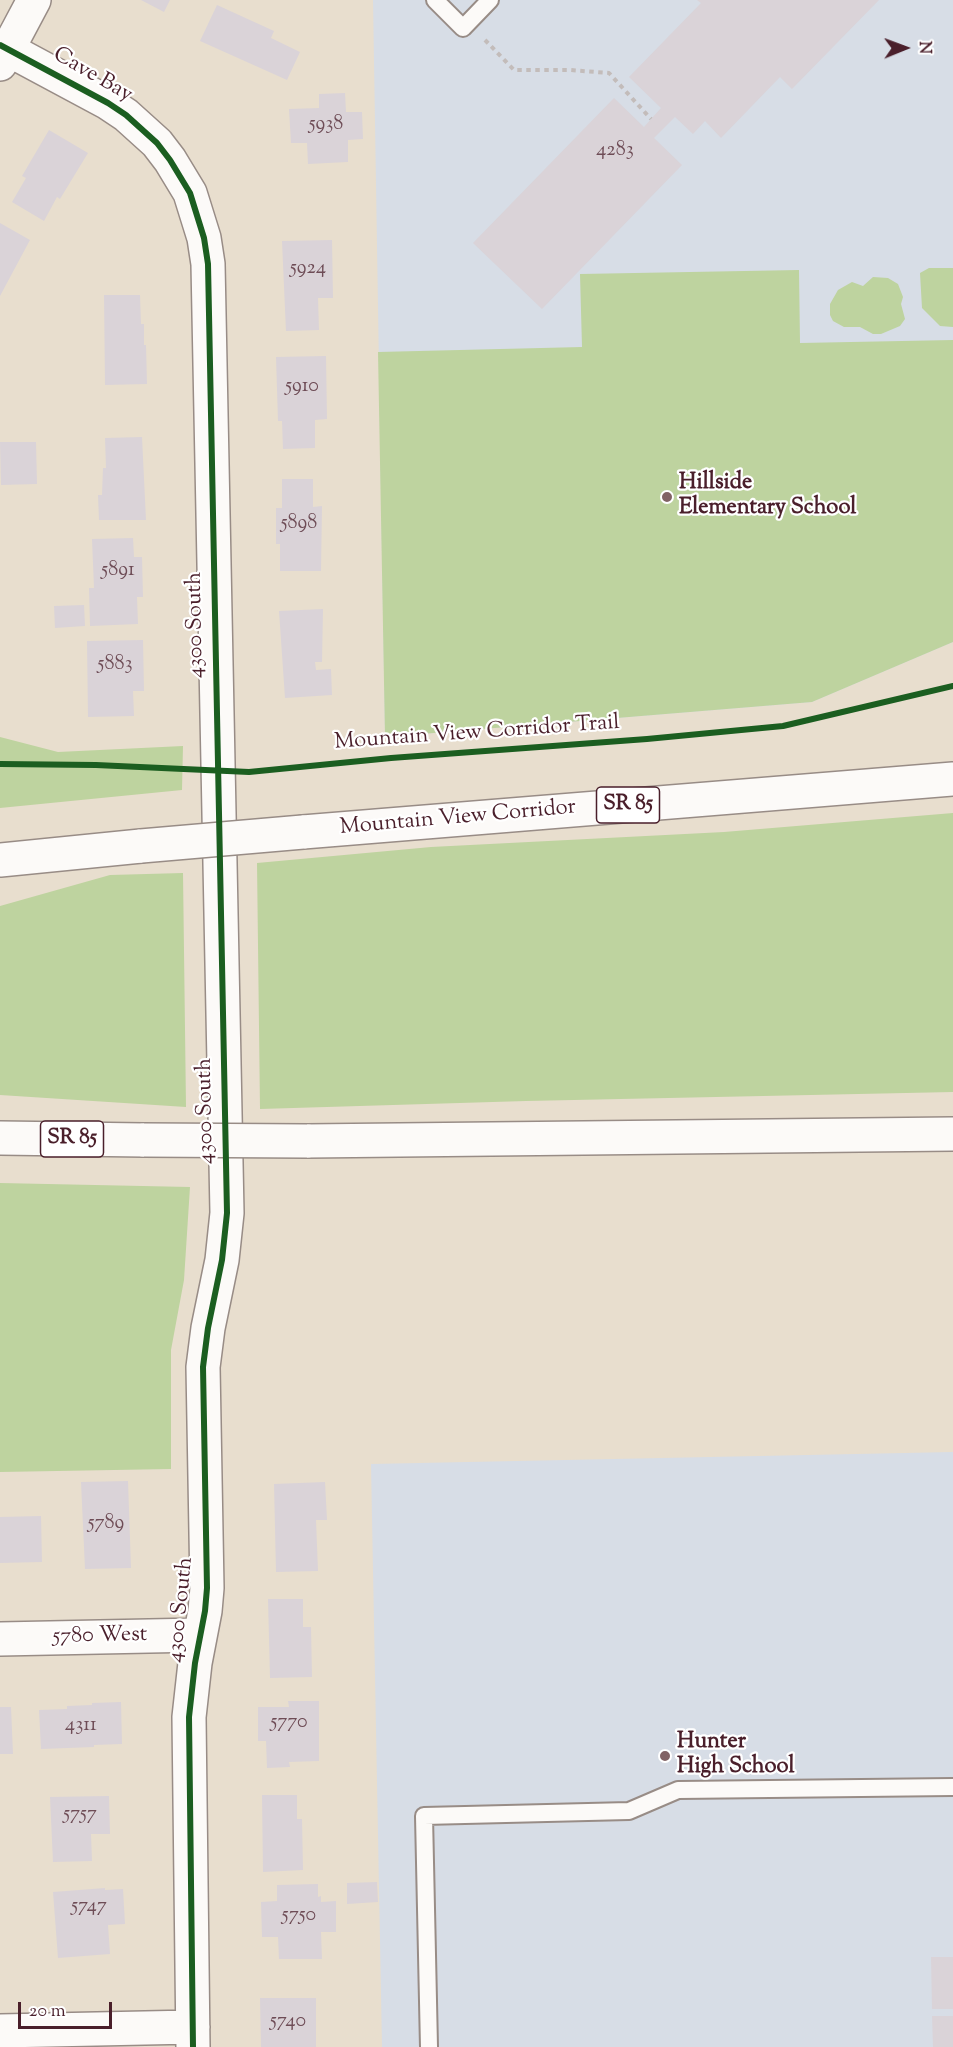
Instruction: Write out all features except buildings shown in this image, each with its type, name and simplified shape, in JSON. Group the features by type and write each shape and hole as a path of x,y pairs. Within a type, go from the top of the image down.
{"main road":[{"path":"3,53 34,0"},
{"name":"Cave Bay","path":"3,53 108,103 126,115 157,143 180,175"},
{"name":"4300 South","path":"180,175 190,194 204,238 209,290 227,1189 222,1260 208,1328 203,1367 207,1588 191,1690 188,1746 193,2037"},
{"name":"Mountain View Corridor","path":"0,860 303,832 953,778"},
{"name":"SR 85","path":"0,1138 308,1141 953,1134"},
{"name":"5780 West","path":"0,1639 199,1635"},
{"path":"0,2031 193,2037"}],"lane":[{"path":"435,0 463,28 490,0"},
{"path":"429,2047 424,1816 629,1811 678,1790 953,1786"}],"path":[{"path":"484,39 514,70 609,73 651,119"}],"shaded area":[{"name":"Hillside Elementary School","path":"373,0 953,0 953,642 812,702 385,737"},
{"name":"Hunter High School","path":"953,1452 953,2047 382,2047 371,1464"}],"green space":[{"path":"929,268 953,268 953,327 940,326 922,308 920,273"},
{"path":"799,270 800,343 953,340 953,642 812,702 385,737 378,352 582,347 580,274"},
{"path":"873,277 888,278 898,284 903,297 901,304 905,319 900,326 881,334 873,334 860,327 844,327 833,321 830,315 830,304 838,290 852,282 863,286"},
{"path":"0,737 58,752 183,746 182,790 0,808"},
{"path":"953,813 953,1092 260,1109 257,863 431,847 724,832"},
{"path":"183,873 186,1107 0,1095 0,906 110,875"},
{"path":"0,1183 190,1187 184,1280 171,1350 171,1469 0,1472"}],"cycle path":[{"path":"0,45 108,103 126,115 157,143 190,193 204,238 208,264 227,1213 222,1260 208,1328 203,1367 207,1588 189,1717 193,2047"},
{"name":"Mountain View Corridor Trail","path":"0,764 96,765 249,772 783,726 953,686"}],"place":[{"name":"Hillside Elementary School","path":"667,497"},
{"name":"Hunter High School","path":"665,1756"}]}
